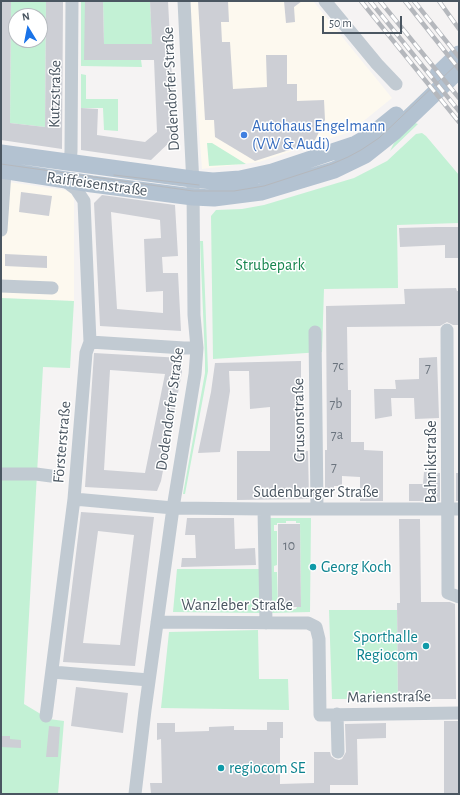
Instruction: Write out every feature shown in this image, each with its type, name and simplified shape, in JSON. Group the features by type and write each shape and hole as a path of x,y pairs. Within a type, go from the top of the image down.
{"main road":[{"path":"193,188 224,180 264,175 356,144 370,136 393,118 459,54"},
{"path":"34,175 58,172 193,188 214,198 261,192 347,164 365,155 384,141 459,70"},
{"name":"Raiffeisenstraße","path":"1,153 70,163 193,188"},
{"name":"Raiffeisenstraße","path":"3,170 63,180 193,188"}],"street":[{"name":"Kutzstraße","path":"70,163 72,1"},
{"name":"Dodendorfer Straße","path":"135,794 173,508 195,374 196,348 194,315 193,188 184,1"},
{"path":"325,1 377,64 396,84"},
{"path":"1,230 3,170"},
{"name":"Försterstraße","path":"46,716 74,499 86,353 90,342 84,201 76,189 63,180"},
{"path":"1,286 52,288"},
{"name":"Bahnikstraße","path":"447,330 454,509 454,595"},
{"name":"Grusonstraße","path":"315,332 317,509"},
{"path":"90,342 196,348"},
{"path":"1,474 36,474 51,476"},
{"name":"Sudenburger Straße","path":"74,499 173,508 264,510 454,509"},
{"path":"264,510 266,622"},
{"name":"Wanzleber Straße","path":"157,622 308,623 316,627 319,639 320,715"},
{"path":"52,672 149,680"},
{"name":"Marienstraße","path":"320,715 459,713"},
{"path":"337,714 338,752"}],"shaded area":[{"path":"189,1 313,1 392,98 350,132 259,162 202,169"},
{"path":"1,181 65,190 71,193 74,199 74,301 1,298"}],"green space":[{"path":"11,1 46,1 46,8 11,8"},
{"path":"81,1 85,1 85,60 141,60 142,67 81,66"},
{"path":"103,1 150,1 153,60 141,60 141,44 104,44"},
{"path":"11,48 46,48 45,127 10,123"},
{"path":"81,74 86,75 86,99 118,99 118,131 104,130 103,108 81,108"},
{"path":"415,123 418,124 390,151 394,143"},
{"name":"Strubepark","path":"422,133 459,175 459,223 397,225 398,288 324,289 322,352 213,359 211,216 216,210 242,209 264,205 354,178 387,161 416,134"},
{"path":"207,143 212,143 246,164 209,166"},
{"path":"200,241 203,241 208,371 185,494 183,494 205,373"},
{"path":"1,298 74,301 70,368 43,367 24,704 49,719 64,721 58,794 1,794"},
{"path":"269,518 311,518 310,612 270,613","holes":["286,521 296,521 296,523 300,523 301,607 283,610 283,608 278,608 277,572 274,572 274,566 277,565 277,531 274,531 274,525 277,525 277,523 286,523"]},
{"path":"177,569 262,569 261,613 173,612"},
{"path":"329,610 397,610 398,699 332,699"},
{"path":"258,630 259,679 288,679 289,710 161,708 169,632"}],"building":[{"path":"1,1 11,1 11,8 8,8 8,48 11,48 10,123 45,127 46,48 48,48 48,8 46,8 46,1 63,1 62,149 1,140"},
{"path":"85,1 103,1 104,44 152,44 150,1 168,1 175,137 151,160 81,150 81,108 98,109 97,135 145,142 157,132 154,60 84,60"},
{"path":"198,1 228,1 229,22 221,22 222,42 230,42 233,89 267,87 266,55 287,55 287,84 297,84 297,101 324,100 325,120 314,142 255,161 215,137 214,120 205,120"},
{"path":"284,1 302,1 294,7 295,22 286,23"},
{"path":"21,192 52,196 49,216 19,212"},
{"path":"102,195 175,205 178,256 162,257 163,273 178,273 181,331 100,326 94,203","holes":["111,212 160,220 161,238 144,239 146,292 163,291 163,313 117,309"]},
{"path":"459,227 459,258 445,258 445,245 400,247 399,228"},
{"path":"5,254 47,256 47,268 5,266"},
{"path":"456,288 457,291 459,291 459,325 453,325 447,322 440,326 347,327 348,390 351,390 351,442 364,442 364,450 383,451 383,501 360,501 360,477 342,476 342,486 325,488 325,450 327,450 326,306 405,304 404,289"},
{"path":"94,353 182,358 182,372 161,481 157,491 85,487","holes":["110,370 165,374 145,473 104,470"]},
{"path":"437,357 439,418 415,419 414,398 391,398 392,416 375,419 374,389 396,389 395,380 419,379 419,358"},
{"path":"301,361 301,405 295,406 295,451 308,451 309,499 237,500 237,451 270,451 270,407 250,409 249,371 229,371 230,391 220,452 198,453 211,392 215,363"},
{"path":"424,472 440,473 440,501 409,501 409,484 423,484"},
{"path":"456,473 459,473 459,501 456,501"},
{"path":"81,512 154,517 135,666 63,662","holes":["98,531 134,535 120,645 83,643"]},
{"path":"187,518 234,518 235,549 255,548 256,565 181,567 182,558 196,558 195,535 185,535"},
{"name":"Sporthalle Regiocom","path":"399,519 420,519 421,602 450,602 455,604 456,699 398,699 397,603 400,603"},
{"path":"278,524 300,524 301,607 278,607"},
{"path":"76,687 128,693 123,733 71,726"},
{"path":"444,721 459,721 459,794 444,794"},
{"name":"regiocom SE","path":"267,722 283,722 283,738 280,738 280,784 314,783 314,752 330,752 331,756 335,759 342,759 346,752 345,724 386,723 386,738 357,739 358,785 330,785 330,794 151,794 150,783 162,783 161,739 157,740 157,723 175,723 175,732 209,731 209,727 234,726 234,730 267,730"},
{"path":"49,726 60,727 58,757 46,757"},
{"path":"1,736 10,736 10,739 21,740 21,748 1,747"}],"tram line":[{"path":"1,164 193,191 234,191 264,186 332,164 361,150 379,138 459,62"},
{"path":"114,175 199,185"}],"railway":[{"path":"361,1 459,122"},
{"path":"370,1 459,111"},
{"path":"380,1 459,98"},
{"path":"405,1 459,69"},
{"path":"414,1 459,57"},
{"path":"439,1 459,29"}],"place":[{"name":"Autohaus Engelmann (VW & Audi)","path":"244,135"},
{"name":"Georg Koch","path":"313,567"},
{"name":"Sporthalle Regiocom","path":"426,646"},
{"name":"regiocom SE","path":"221,768"}]}
